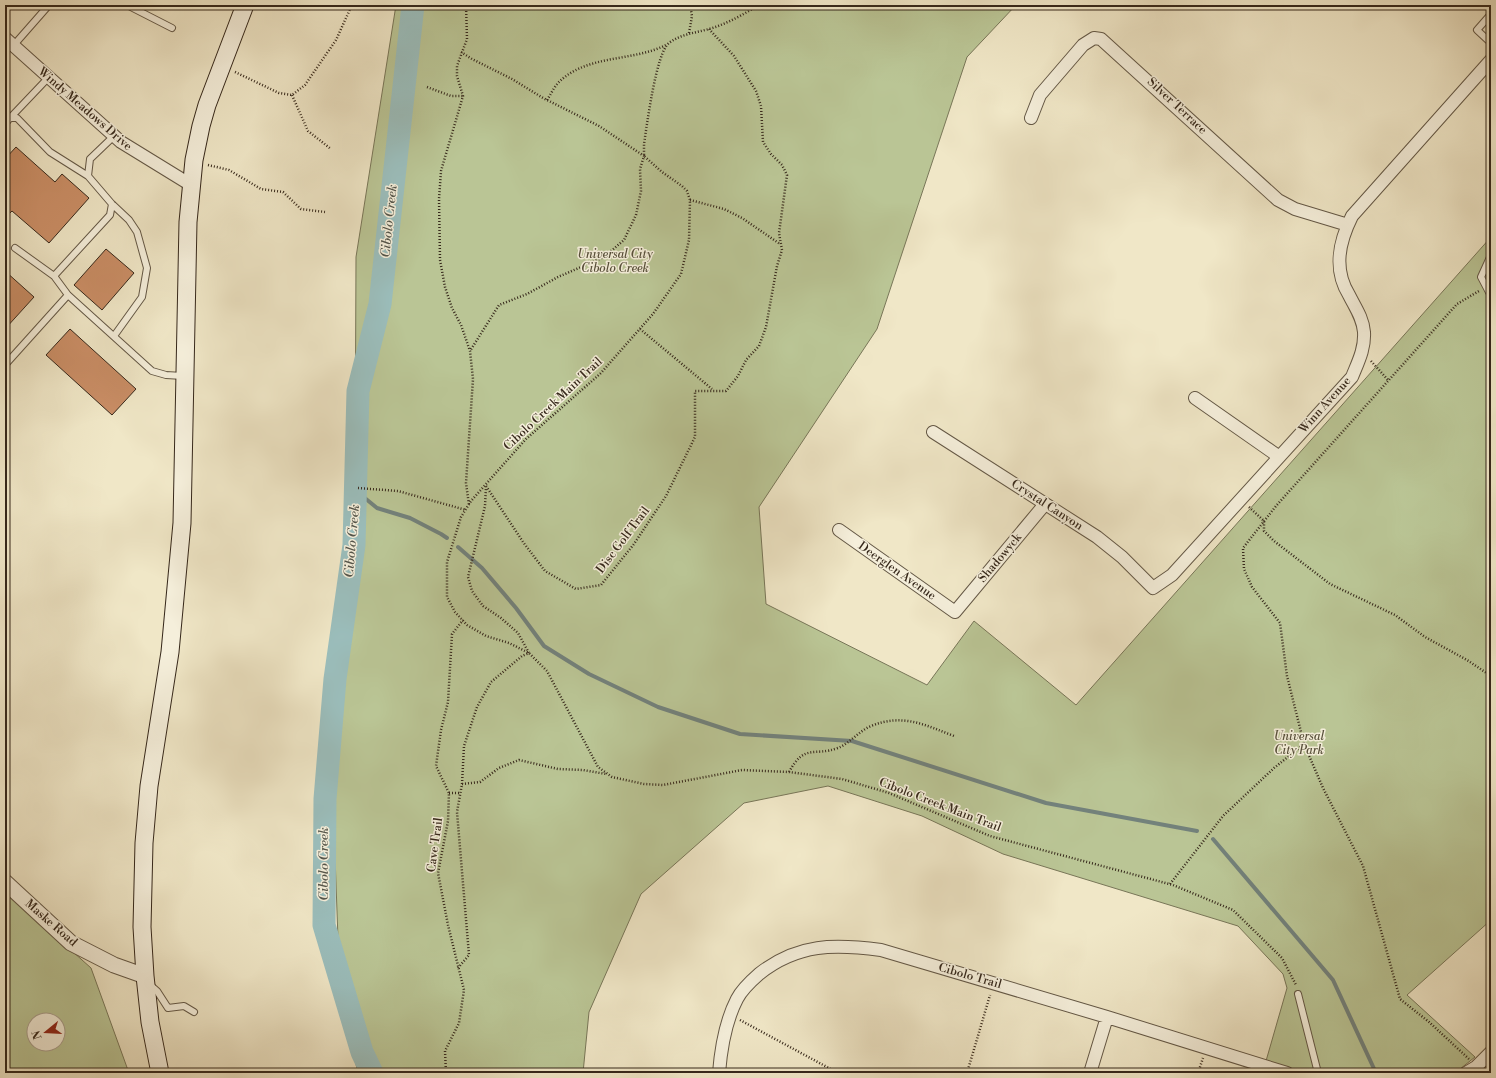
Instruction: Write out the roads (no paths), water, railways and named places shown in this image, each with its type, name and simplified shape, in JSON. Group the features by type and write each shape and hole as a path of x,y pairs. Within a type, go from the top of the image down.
{"main road":[{"path":"160,1073 151,1029 145,978 142,927 144,843 149,786 170,652 181,530 188,222 194,160 207,105 245,5"}],"street":[{"name":"Silver Terrace","path":"1031,118 1040,95 1083,45 1094,38 1101,38 1278,200 1295,209 1348,224"},
{"name":"Windy Meadows Drive","path":"9,42 121,142 191,185"},
{"name":"Winn Avenue","path":"1154,588 1172,575 1278,456 1352,377 1363,352 1364,331 1358,312 1342,281 1338,261 1341,241 1348,224 1352,216 1491,60"},
{"path":"1195,398 1278,456"},
{"name":"Crystal Canyon","path":"933,432 1097,537 1122,557 1154,588"},
{"name":"Shadowyck","path":"955,612 1045,504"},
{"name":"Deerglen Avenue","path":"839,530 955,612"},
{"name":"Maske Road","path":"5,882 71,943 114,965 145,978"},
{"name":"Cibolo Trail","path":"719,1073 723,1041 730,1014 738,998 750,982 772,964 799,951 851,946 881,950 1107,1017 1287,1073"},
{"path":"1090,1073 1107,1017"},
{"path":"1471,1070 1491,1052"}],"lane":[{"path":"9,42 49,5"},
{"path":"127,5 172,28"},
{"path":"1491,14 1477,30 1491,43"},
{"path":"5,124 48,78"},
{"path":"5,112 10,118"},
{"path":"10,118 17,118 50,152 88,176 112,204 129,220 137,232 147,268 142,297 114,336"},
{"path":"88,176 90,160 114,136"},
{"path":"54,276 110,215 112,204"},
{"path":"15,248 54,276 68,295 152,371 166,376 185,376"},
{"path":"1491,255 1481,277 1491,296"},
{"path":"5,365 68,295"},
{"path":"145,978 158,991 168,1008 184,1006 194,1012"},
{"path":"1298,994 1318,1073"}],"waterway":[{"name":"Cibolo Creek","path":"372,1073 362,1052 324,925 325,799 335,679 354,545 358,391 380,304 413,5"},
{"path":"355,490 377,508 410,518 447,538"},
{"path":"458,547 482,568 516,608 544,646 589,674 658,707 740,734 852,741 1046,803 1197,831"},
{"path":"1213,839 1333,980 1376,1073"}],"park label":[{"name":"Universal City Cibolo Creek","path":"615,261"},
{"name":"Universal City Park","path":"1299,743"}]}
